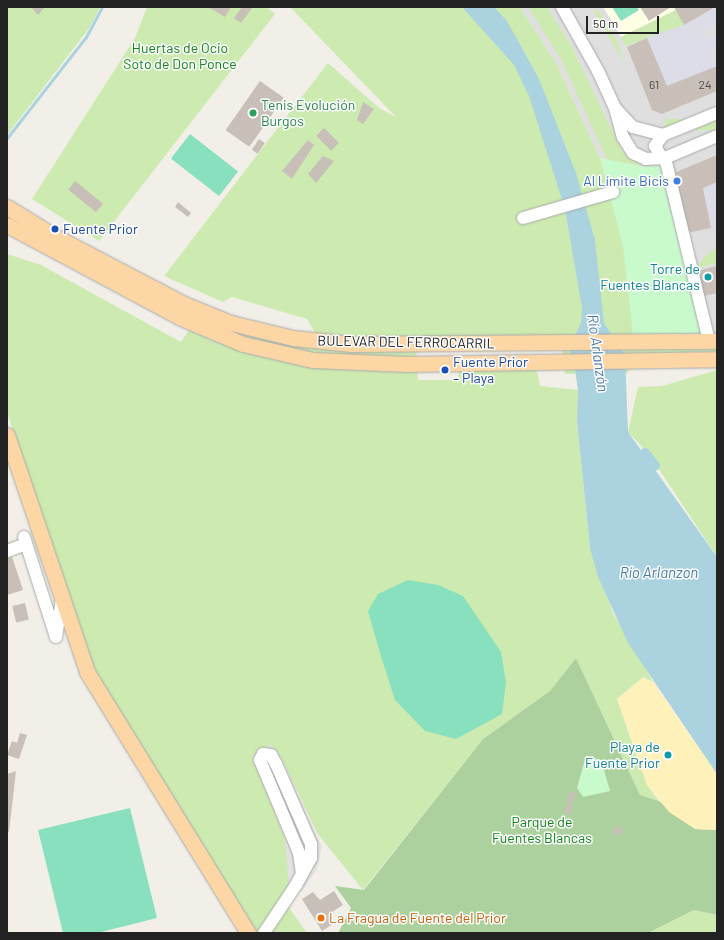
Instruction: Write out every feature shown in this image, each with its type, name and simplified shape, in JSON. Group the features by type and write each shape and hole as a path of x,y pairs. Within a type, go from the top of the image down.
{"main road":[{"name":"BULEVAR DEL FERROCARRIL","path":"7,207 54,236 184,304 258,331 327,344 713,341"},
{"name":"BULEVAR DEL FERROCARRIL","path":"7,225 179,317 273,352 361,364 717,359"},
{"path":"7,435 87,672 248,933"}],"street":[{"path":"562,7 615,108 623,137 634,153 646,159 663,158 717,136"},
{"path":"615,108 633,127 663,135"},
{"path":"713,341 663,158 654,146 663,135 717,113"},
{"path":"529,217 612,192"},
{"path":"7,551 25,540 56,637 62,600"},
{"path":"264,933 302,875 311,858 311,844 276,764 271,756 263,754 260,760 299,853 302,875"}],"shaded area":[{"path":"520,7 717,7 717,337 704,336 644,167 600,158 556,63"},
{"path":"603,7 674,7 676,10 621,37"},
{"path":"716,7 717,23 700,31 704,39 717,34 717,47 709,51 713,59 717,58 717,66 667,86 647,37 684,25"},
{"path":"717,182 717,255 703,188"},
{"path":"270,744 280,755 322,847 317,869 302,891 289,886 285,839 252,756"}],"green space":[{"path":"7,7 100,7 90,27 7,135"},
{"name":"Huertas de Ocio Soto de Don Ponce","path":"147,7 267,7 275,14 99,241 32,199 135,38"},
{"path":"290,7 520,7 556,63 600,158 620,227 630,283 633,335 717,348 717,352 630,354 628,373 565,374 561,336 344,337 315,333 307,319 232,297 223,302 164,276 328,63 379,108 396,117"},
{"path":"528,7 547,7 571,45 622,151 645,166 607,160 562,61"},
{"path":"612,7 637,7 639,10 621,21"},
{"path":"597,9 617,41 625,65 594,11"},
{"path":"676,10 684,25 625,46 621,37"},
{"path":"665,119 717,119 717,130 665,130"},
{"path":"190,134 238,172 219,196 171,158"},
{"path":"600,158 644,167 663,165 704,336 633,335 623,246"},
{"path":"716,248 717,263 697,268 705,256"},
{"path":"7,254 41,265 181,342 189,330 221,344 274,358 417,369 418,380 458,380 459,368 536,367 540,386 578,390 577,423 590,548 613,613 653,682 643,677 617,699 647,785 659,801 640,795 576,658 550,691 483,739 363,890 317,833 280,755 270,745 290,872 289,886 282,898 307,933 255,933 95,672 80,636 7,412"},
{"path":"184,311 360,351 416,350 417,357 360,358 298,351 251,340 205,323"},
{"path":"717,370 717,557 649,454 628,432 638,387 662,386"},
{"path":"408,580 438,585 463,596 501,652 506,682 502,714 456,739 425,731 395,700 380,653 368,611 378,594"},
{"name":"Parque de Fuentes Blancas","path":"576,658 640,795 659,801 695,829 717,830 717,915 694,910 648,933 338,933 351,908 335,886 364,890 483,739 550,691"},
{"path":"586,756 601,760 610,791 583,797 577,788"},
{"path":"130,808 157,918 97,933 63,933 38,830"},
{"path":"694,910 717,915 717,933 648,933"}],"sand":[{"name":"Playa de Fuente Prior","path":"643,678 653,682 717,774 717,830 695,829 669,812 647,785 617,699"}],"water":[{"name":"Río Arlanzon","path":"462,7 495,8 507,21 539,79 576,173 595,240 604,323 625,355 628,432 717,557 717,774 628,643 598,577 590,548 577,422 578,390 573,356 568,349 581,323 582,308 565,209 529,96 514,65"}],"building":[{"path":"31,7 45,7 38,15"},
{"path":"208,7 231,7 225,17"},
{"path":"242,7 253,7 241,23 234,18"},
{"path":"640,7 671,7 649,21"},
{"path":"674,7 715,7 684,25"},
{"path":"647,38 667,86 717,66 717,91 662,114 652,110 627,47"},
{"name":"Tenis Evolución Burgos","path":"260,81 284,98 249,147 226,130"},
{"path":"363,102 374,109 363,124 357,120"},
{"path":"324,128 339,143 331,151 316,136"},
{"path":"259,139 265,143 258,154 252,150"},
{"path":"308,140 314,145 292,179 282,171"},
{"path":"717,155 717,182 703,188 711,228 687,233 674,173"},
{"path":"323,156 334,161 316,183 308,174"},
{"path":"75,181 103,204 96,212 68,190"},
{"path":"178,202 191,213 188,217 175,207"},
{"name":"Torre de Fuentes Blancas","path":"717,266 717,293 703,296 697,271"},
{"path":"12,557 23,590 7,595 7,558"},
{"path":"25,603 29,620 16,622 12,606"},
{"path":"20,733 27,735 19,759 7,755 12,741 17,743"},
{"path":"16,771 9,832 7,832 7,774"},
{"path":"570,791 576,793 572,803 567,801"},
{"path":"567,803 573,805 570,814 564,813"},
{"path":"620,826 623,832 615,836 612,830"},
{"path":"334,891 343,905 329,914 333,924 322,931 302,899 313,892 320,900"}],"waterway":[{"path":"7,138 86,37 102,7"},
{"path":"645,453 655,466"}],"place":[{"name":"Tenis Evolución Burgos","path":"253,113"},
{"name":"Al Límite Bicis","path":"677,181"},
{"name":"Fuente Prior","path":"55,229"},
{"name":"Torre de Fuentes Blancas","path":"708,277"},
{"name":"Fuente Prior – Playa","path":"445,370"},
{"name":"Playa de Fuente Prior","path":"668,755"},
{"name":"La Fragua de Fuente del Prior","path":"321,918"}],"water label":[{"name":"Río Arlanzón","path":"598,353"}]}
